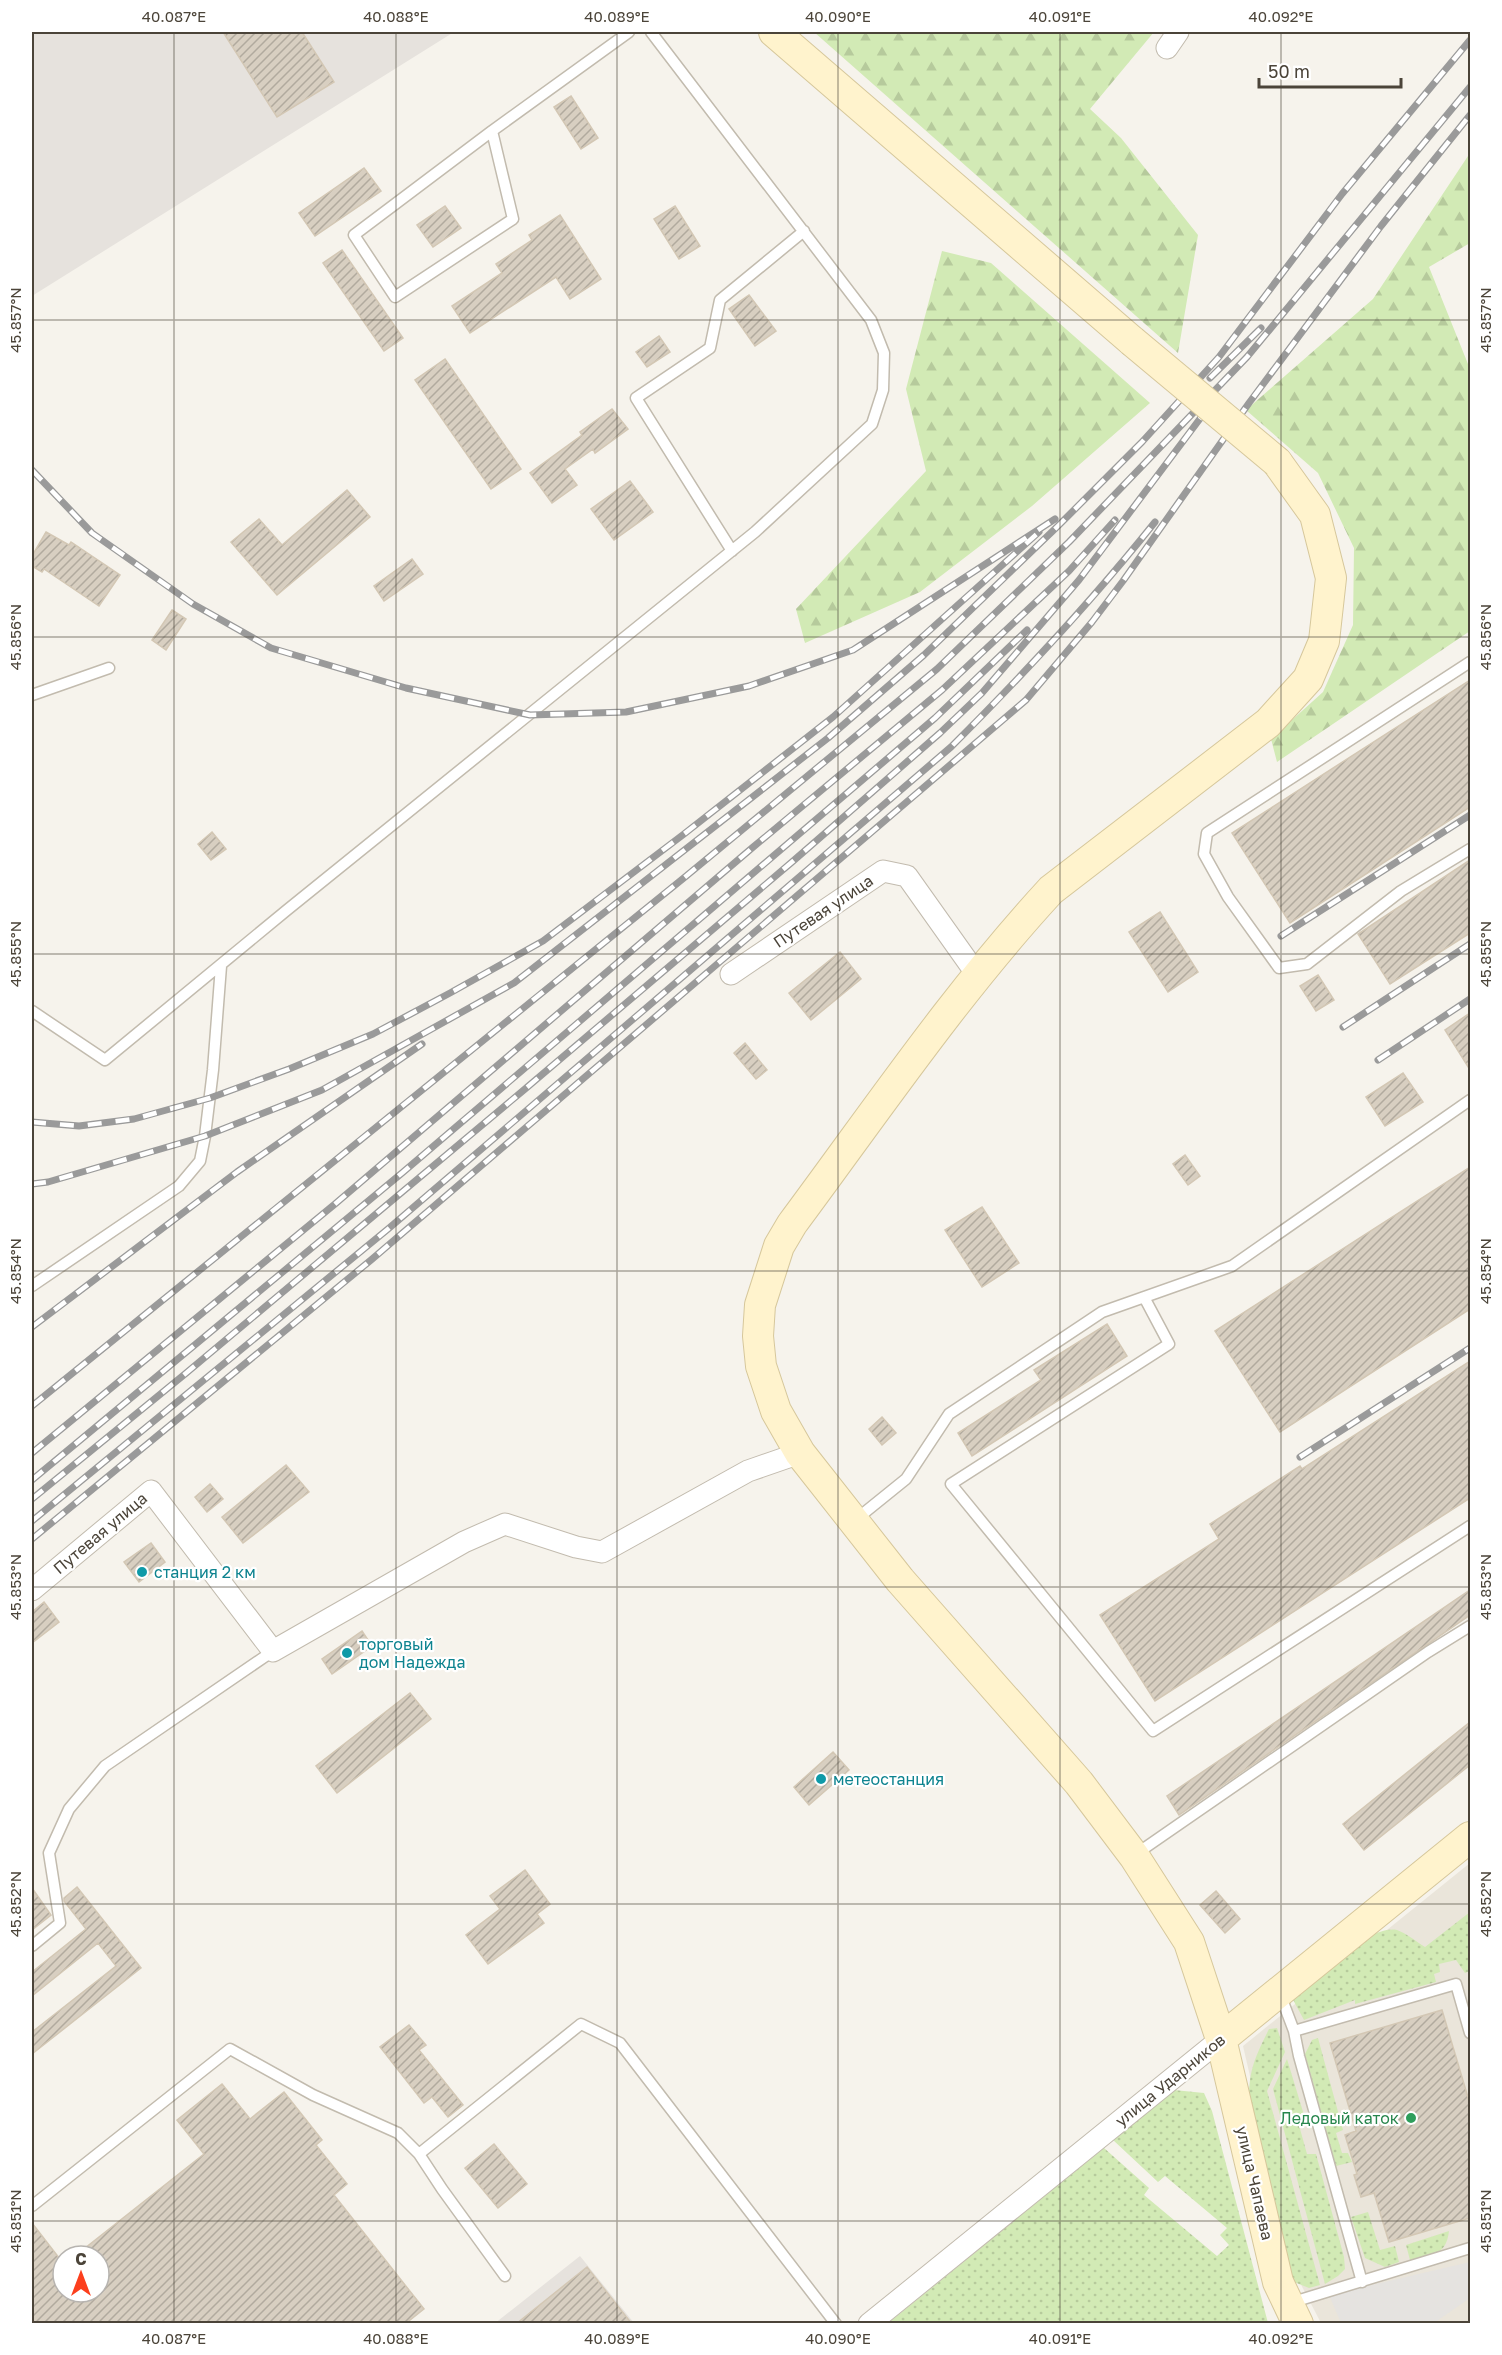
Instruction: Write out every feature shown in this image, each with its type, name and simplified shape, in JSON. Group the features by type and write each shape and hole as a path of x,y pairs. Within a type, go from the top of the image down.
{"main road":[{"name":"улица Чапаева","path":"774,32 1276,462 1315,515 1331,578 1324,641 1308,678 1268,723 1052,890 1021,922 792,1224 779,1246 770,1270 760,1305 758,1336 761,1366 776,1411 800,1453 900,1580 1079,1783 1134,1856 1189,1942 1221,2039 1278,2282 1293,2314"},
{"name":"улица Ударников","path":"1221,2039 1470,1838"}],"street":[{"name":"Путевая улица","path":"731,974 883,871 907,876 978,976"},
{"path":"273,1651 464,1542 505,1524 576,1547 602,1552 748,1471 800,1453"},
{"name":"Путевая улица","path":"32,1590 151,1491 273,1651"},
{"name":"улица Ударников","path":"869,2324 1221,2039"}],"lane":[{"path":"492,131 513,219 395,297 354,235 492,131 629,32"},
{"path":"32,1011 105,1060 732,551 872,424 883,390 884,354 871,320 651,32"},
{"path":"732,551 636,398 710,348 720,300 804,231"},
{"path":"1470,662 1207,833 1204,854 1228,897 1279,968 1307,964 1401,891 1470,849"},
{"path":"32,695 109,668"},
{"path":"32,1286 180,1186 200,1161 213,1070 221,966"},
{"path":"854,1521 906,1479 948,1414 1102,1312 1232,1266 1470,1100"},
{"path":"1144,1297 1169,1344 951,1484 1153,1731 1470,1526"},
{"path":"1134,1856 1428,1652 1470,1626"},
{"path":"32,1946 60,1923 49,1852 69,1809 105,1766 273,1651"},
{"path":"1294,2031 1456,1984 1470,2033"},
{"path":"1279,1991 1294,2031 1362,2282"},
{"path":"419,2154 581,2024 620,2043 836,2324"},
{"path":"32,2206 230,2049 312,2095 398,2133 419,2154 505,2276"},
{"path":"1293,2314 1362,2282 1470,2248"}],"shaded area":[{"path":"32,32 454,32 32,296"},
{"path":"1470,1863 1470,2323 1321,2323 1296,2275 1243,2046"},
{"path":"580,2256 634,2323 494,2324"},
{"path":"1470,2262 1470,2298 1434,2323 1341,2323 1329,2295"}],"green space":[{"path":"814,32 1154,32 1090,109 1121,138 1198,235 1178,353"},
{"path":"1470,153 1470,243 1429,267 1470,369 1470,631 1277,762 1271,739 1323,692 1353,625 1354,548 1318,473 1246,410 1373,299"},
{"path":"942,251 991,263 1150,403 1032,506 920,592 805,643 796,609 926,471 906,389"},
{"path":"1470,1912 1470,1971 1465,1973 1456,1960 1439,1964 1440,1972 1434,1974 1436,1982 1355,2004 1355,2000 1304,2020 1291,1996 1357,1944 1385,1930 1397,1930 1425,1947"},
{"path":"1277,2028 1285,2052 1267,2091 1320,2285 1309,2288 1294,2282 1249,2111 1250,2078 1255,2060 1269,2029"},
{"path":"1318,2038 1343,2130 1336,2133 1342,2153 1348,2153 1352,2162 1336,2166 1305,2054 1312,2040"},
{"path":"1287,2059 1304,2115 1297,2118 1307,2154 1316,2154 1344,2257 1345,2269 1325,2284 1273,2089"},
{"path":"1174,2090 1204,2093 1212,2111 1268,2323 887,2324 1104,2148 1149,2188 1144,2195 1217,2256 1229,2245 1220,2235 1227,2228 1165,2176 1158,2182 1113,2140"},
{"path":"1368,2212 1380,2250 1395,2246 1399,2262 1385,2267 1365,2258 1351,2217"},
{"path":"1449,2231 1445,2246 1441,2250 1410,2260 1406,2245"}],"building":[{"path":"223,32 302,32 334,82 277,117"},
{"path":"571,96 598,138 581,149 554,107"},
{"path":"364,168 381,191 315,236 299,213"},
{"path":"445,206 461,228 433,247 417,225"},
{"path":"675,206 700,246 679,259 654,219"},
{"path":"560,215 601,279 570,299 556,277 470,333 452,306 502,273 496,264 532,240 529,235"},
{"path":"342,250 403,338 384,351 323,263"},
{"path":"749,295 776,331 755,346 729,309"},
{"path":"659,336 670,352 647,367 636,352"},
{"path":"445,359 521,469 491,489 415,380"},
{"path":"612,409 628,429 595,453 593,449 565,469 577,485 552,503 530,473 582,435 580,432"},
{"path":"630,481 653,512 614,540 591,509"},
{"path":"347,490 370,517 277,595 231,542 259,519 282,545"},
{"path":"46,532 69,545 71,542 120,575 99,606 44,569 42,572 32,566 32,556"},
{"path":"412,559 423,574 384,601 374,586"},
{"path":"172,610 186,619 166,650 152,640"},
{"path":"1470,680 1470,807 1290,923 1232,833"},
{"path":"212,832 226,849 211,860 198,844"},
{"path":"1470,860 1470,933 1390,984 1358,934"},
{"path":"1160,912 1198,972 1168,992 1129,932"},
{"path":"840,952 861,979 811,1020 789,993"},
{"path":"1318,975 1334,1000 1316,1011 1300,986"},
{"path":"1470,1013 1470,1070 1445,1030"},
{"path":"745,1043 767,1070 756,1079 734,1053"},
{"path":"1403,1073 1423,1102 1385,1126 1366,1097"},
{"path":"1185,1155 1200,1176 1188,1185 1173,1164"},
{"path":"1470,1167 1470,1309 1280,1432 1215,1331"},
{"path":"982,1207 1019,1263 982,1287 945,1230"},
{"path":"1107,1324 1127,1356 972,1456 958,1433 1041,1380 1034,1370"},
{"path":"1470,1361 1470,1498 1155,1701 1100,1615 1219,1539 1210,1524 1300,1466 1302,1469"},
{"path":"882,1417 896,1433 882,1445 869,1429"},
{"path":"286,1465 309,1492 243,1543 222,1517"},
{"path":"210,1484 223,1499 207,1512 195,1497"},
{"name":"станция 2 км","path":"151,1543 165,1562 139,1582 124,1562"},
{"path":"1470,1590 1470,1615 1179,1815 1167,1796"},
{"path":"44,1602 59,1622 32,1643 32,1612"},
{"name":"торговый дом Надежда","path":"362,1631 372,1646 332,1674 322,1659"},
{"path":"410,1693 431,1719 337,1793 316,1766"},
{"path":"1470,1722 1470,1765 1364,1850 1343,1824"},
{"name":"метеостанция","path":"833,1752 849,1770 809,1805 794,1787"},
{"path":"525,1870 550,1904 537,1914 544,1923 488,1964 466,1935 500,1909 490,1896"},
{"path":"77,1887 141,1968 32,2054 32,2032 116,1966 98,1943 32,1996 32,1972 86,1929 64,1901 64,1898"},
{"path":"32,1888 51,1915 32,1930"},
{"path":"1216,1891 1240,1919 1225,1933 1200,1905"},
{"name":"Ледовый каток","path":"1442,2010 1470,2104 1470,2218 1389,2242 1374,2193 1361,2197 1354,2175 1357,2174 1345,2135 1356,2131 1330,2043"},
{"path":"409,2025 426,2045 419,2050 463,2105 448,2117 432,2097 424,2103 380,2047"},
{"path":"222,2084 250,2119 284,2092 322,2140 316,2145 347,2184 334,2195 424,2309 405,2324 32,2324 32,2223 51,2248 51,2304 111,2304 111,2244 90,2244 204,2154 177,2120"},
{"path":"494,2144 527,2184 498,2208 465,2168"},
{"path":"587,2267 632,2324 516,2324"}],"railway":[{"path":"32,1184 48,1182 205,1136 322,1090 514,983 828,738 924,655 1142,442 1219,357 1342,194 1470,40"},
{"path":"32,1406 685,877 937,669 1069,542 1247,357 1470,87"},
{"path":"32,1539 371,1260 1026,700 1092,622 1249,403 1381,226 1470,115"},
{"path":"1210,378 1261,328"},
{"path":"32,1499 525,1089 940,733 982,693 1079,580 1211,404"},
{"path":"32,470 92,533 193,604 271,648 406,688 530,715 626,712 749,686 853,650 1055,519"},
{"path":"32,1453 335,1204 752,848 942,690 1069,571 1115,520"},
{"path":"32,1521 388,1229 951,747 1056,637 1155,522"},
{"path":"32,1122 79,1126 134,1119 210,1098 289,1069 373,1034 543,941 833,717 1039,532"},
{"path":"32,1480 402,1173 935,718 1027,630"},
{"path":"1281,936 1470,815"},
{"path":"1343,1027 1470,944"},
{"path":"1378,1060 1470,999"},
{"path":"32,1327 237,1172 422,1044"},
{"path":"1300,1457 1470,1348"}],"place":[{"name":"станция 2 км","path":"142,1572"},
{"name":"торговый дом Надежда","path":"347,1653"},
{"name":"метеостанция","path":"821,1779"},
{"name":"Ледовый каток","path":"1411,2118"}]}
